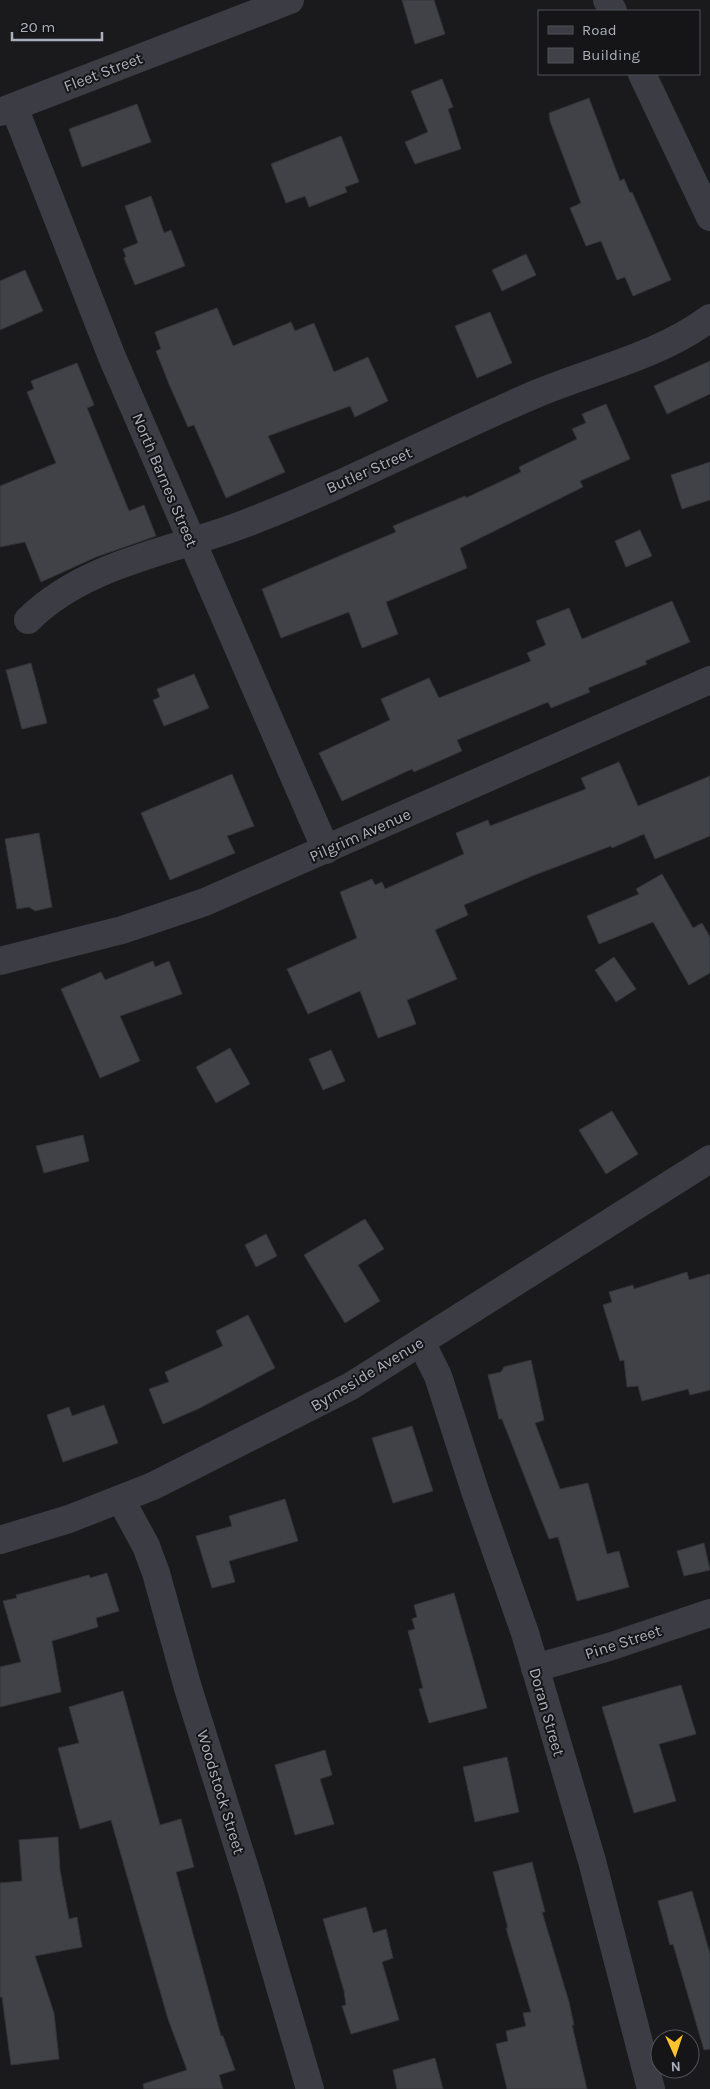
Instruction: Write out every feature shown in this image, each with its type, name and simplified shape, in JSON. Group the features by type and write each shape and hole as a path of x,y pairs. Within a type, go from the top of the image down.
{"street":[{"name":"Fleet Street","path":"7,109 290,0"},
{"path":"642,75 710,217"},
{"name":"North Barnes Street","path":"7,109 191,541 326,850"},
{"name":"Butler Street","path":"28,620 43,606 68,588 154,552 244,524 537,394 651,351 680,337 710,318"},
{"name":"Pilgrim Avenue","path":"0,961 155,920 254,882 710,680"},
{"name":"Byrneside Avenue","path":"0,1540 69,1519 121,1500 306,1411 352,1386 710,1159"},
{"name":"Doran Street","path":"421,1342 438,1376 535,1668 592,1861 651,2089"},
{"name":"Woodstock Street","path":"121,1500 146,1546 156,1573 188,1688 248,1878 310,2089"},
{"name":"Pine Street","path":"535,1668 609,1647 710,1614"}],"building":[{"path":"402,0 434,0 445,34 415,44"},
{"path":"442,79 453,107 448,109 461,149 415,164 405,142 428,132 411,91"},
{"path":"589,98 620,181 624,179 630,193 632,192 671,280 633,296 625,277 617,280 601,241 586,246 570,208 581,203 550,121 549,113"},
{"path":"137,104 151,142 82,167 69,129"},
{"path":"341,136 359,182 345,187 347,192 309,207 305,196 286,203 271,164"},
{"path":"151,196 164,233 171,230 185,266 135,285 124,258 126,257 123,249 138,243 125,206"},
{"path":"526,254 536,275 502,291 492,270"},
{"path":"25,270 43,311 0,330 0,281"},
{"path":"217,308 233,346 291,322 295,331 314,323 334,372 368,357 388,401 355,417 350,406 268,436 285,472 226,498 194,425 188,427 169,384 156,351 161,349 155,332"},
{"path":"490,312 512,363 477,378 455,326"},
{"path":"710,361 710,394 667,414 654,386"},
{"path":"77,363 94,405 87,408 129,511 144,505 156,536 96,557 41,582 25,542 0,547 0,486 56,463 27,392 34,389 31,381"},
{"path":"606,404 630,459 580,481 583,487 460,548 467,568 386,602 398,634 362,648 349,612 281,638 262,589 396,532 393,526 465,496 466,498 521,472 519,467 577,439 572,429 586,423 582,414"},
{"path":"710,462 710,500 682,509 671,475"},
{"path":"640,530 652,556 626,567 615,541"},
{"path":"672,601 690,642 645,661 647,664 588,688 590,692 551,708 548,702 457,740 462,751 414,772 412,769 342,801 319,753 390,720 381,699 429,678 439,698 531,661 527,653 546,645 536,621 569,608 582,639"},
{"path":"31,663 47,723 22,729 6,670"},
{"path":"194,674 209,708 164,726 153,700 160,697 157,689"},
{"path":"619,762 638,806 710,776 710,836 655,859 644,834 612,848 611,846 532,876 464,905 468,915 435,930 457,979 407,1000 416,1024 378,1038 360,991 308,1014 287,969 357,938 340,892 372,879 375,885 382,882 385,889 464,854 456,833 488,820 490,826 586,789 581,778"},
{"path":"232,774 254,826 227,836 235,853 170,880 141,813"},
{"path":"39,833 52,907 35,911 29,907 17,909 5,839"},
{"path":"662,874 693,928 702,923 710,937 710,973 689,985 653,922 599,944 587,916 639,894 636,889"},
{"path":"614,957 636,989 616,1002 595,970"},
{"path":"153,961 155,967 169,961 182,994 120,1016 140,1061 100,1078 61,989 101,972 105,980"},
{"path":"230,1048 250,1084 216,1103 196,1067"},
{"path":"331,1050 345,1081 323,1090 309,1059"},
{"path":"612,1111 638,1154 606,1174 579,1130"},
{"path":"83,1135 89,1161 44,1173 36,1146"},
{"path":"365,1219 384,1249 358,1265 380,1301 345,1323 304,1255"},
{"path":"266,1234 277,1256 256,1267 245,1245"},
{"path":"687,1272 689,1280 710,1274 710,1390 690,1395 688,1389 642,1401 638,1386 627,1387 624,1360 620,1361 603,1305 612,1302 609,1292 633,1285 634,1289"},
{"path":"248,1315 275,1368 200,1408 163,1424 149,1389 169,1382 165,1372 223,1346 216,1331"},
{"path":"531,1360 544,1420 535,1423 560,1489 588,1483 607,1554 619,1551 629,1587 577,1601 558,1537 549,1539 502,1419 499,1419 488,1375 501,1372 504,1367"},
{"path":"104,1405 118,1443 63,1462 47,1415 69,1407 72,1416"},
{"path":"412,1426 433,1491 393,1503 372,1438"},
{"path":"285,1499 298,1541 229,1561 235,1582 212,1588 196,1536 232,1526 229,1516"},
{"path":"704,1543 710,1570 684,1576 677,1551"},
{"path":"107,1573 119,1611 96,1618 98,1627 52,1641 61,1692 0,1707 0,1667 21,1662 3,1601 17,1598 16,1595 89,1575 90,1578"},
{"path":"454,1593 487,1708 429,1723 419,1689 423,1688 408,1631 415,1629 412,1619 417,1617 414,1605"},
{"path":"681,1685 696,1734 659,1744 676,1801 634,1813 602,1707"},
{"path":"123,1691 160,1825 181,1819 194,1867 176,1872 221,2036 223,2036 235,2070 219,2075 223,2089 144,2089 143,2084 187,2070 168,2019 111,1820 80,1829 58,1748 79,1743 69,1707"},
{"path":"325,1750 332,1775 320,1779 334,1824 295,1835 275,1765"},
{"path":"507,1757 519,1812 475,1822 463,1767"},
{"path":"58,1837 60,1870 69,1919 77,1917 82,1947 35,1956 54,2013 59,2059 11,2065 2,1997 0,1997 0,1883 22,1881 19,1840"},
{"path":"532,1862 545,1912 542,1912 569,2002 574,2025 572,2025 587,2089 507,2089 496,2044 508,2041 506,2031 526,2026 523,2013 531,2012 506,1928 508,1928 493,1872"},
{"path":"692,1891 710,1954 710,2049 704,2050 700,2029 698,2029 673,1944 670,1945 658,1901"},
{"path":"366,1907 373,1933 386,1929 393,1958 382,1962 399,2020 351,2034 342,2006 346,2005 344,1991 323,1919"},
{"path":"435,2058 443,2089 397,2089 393,2070"}]}
